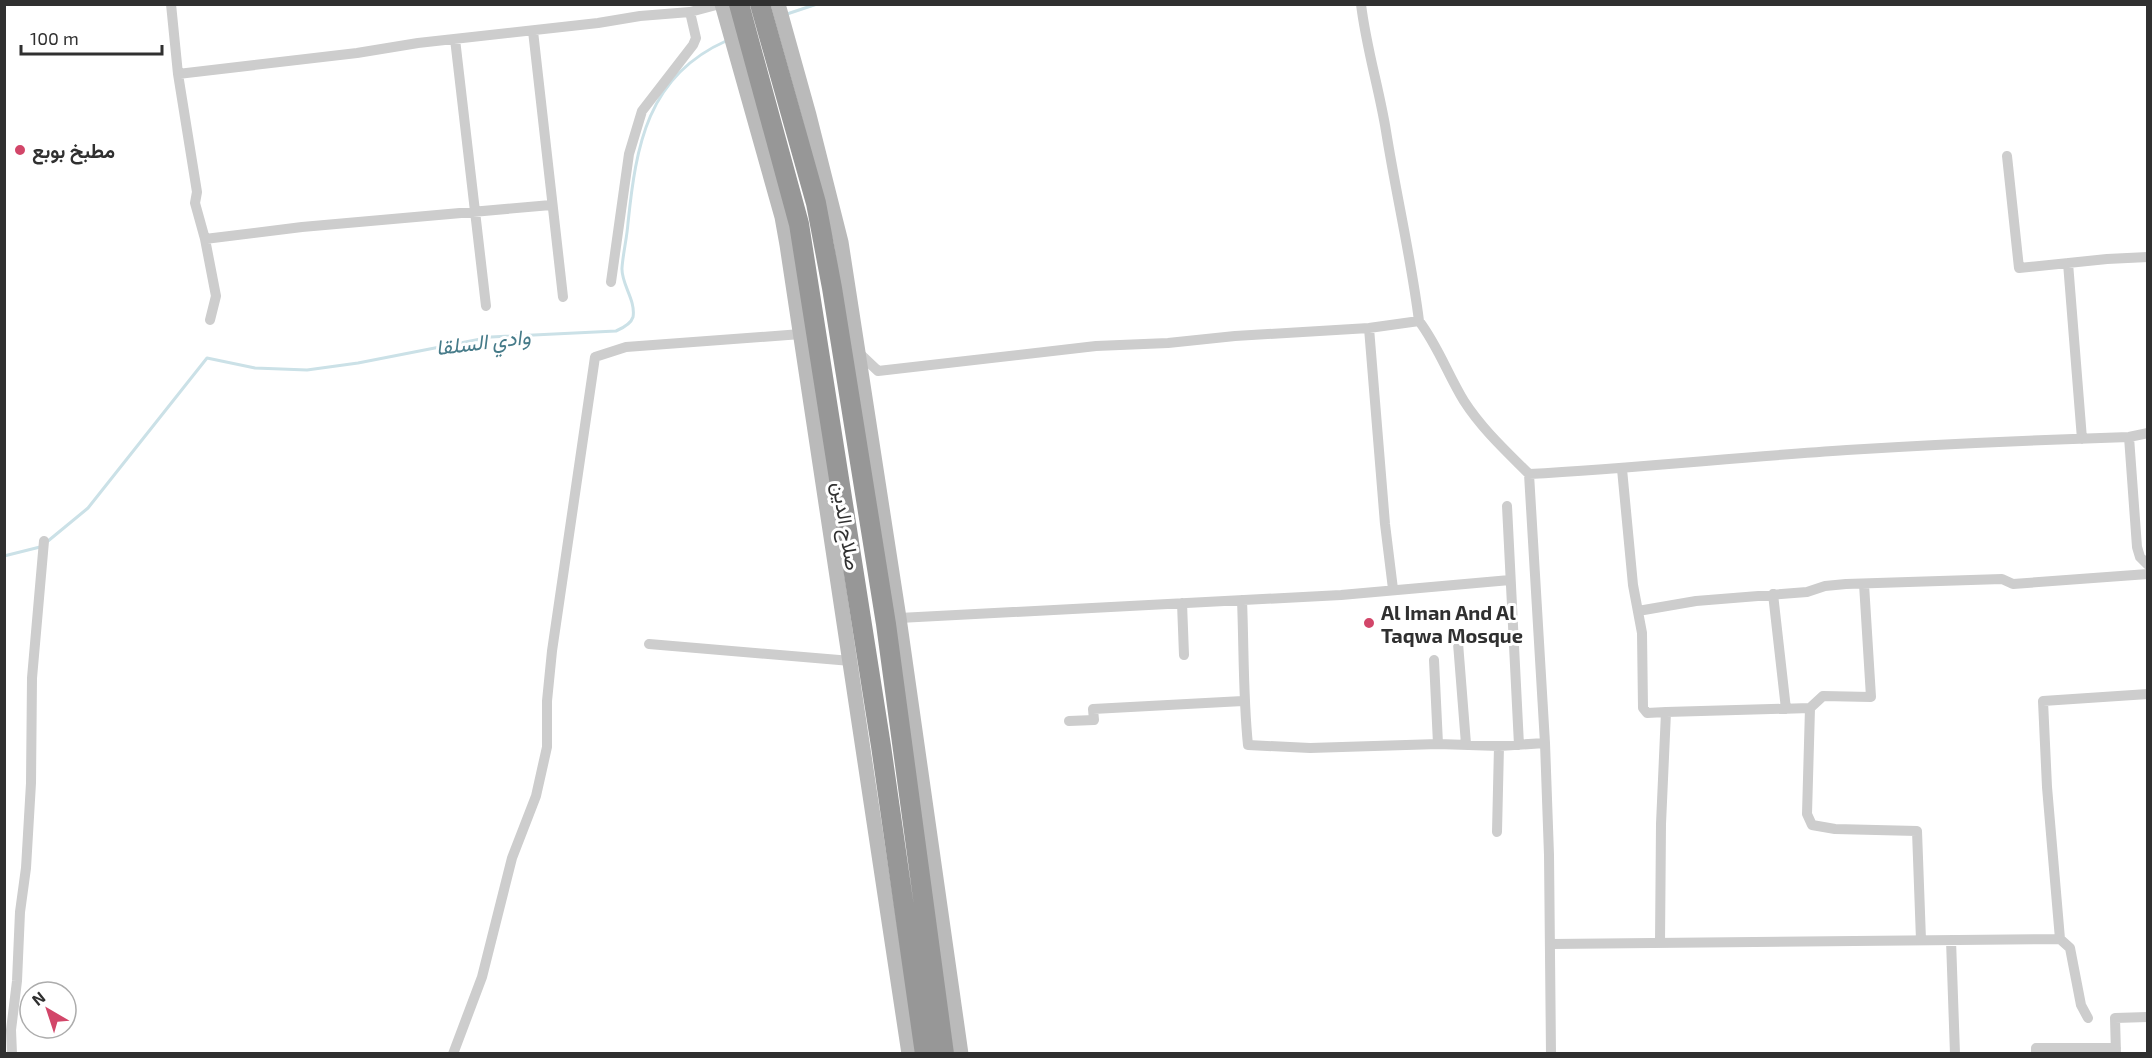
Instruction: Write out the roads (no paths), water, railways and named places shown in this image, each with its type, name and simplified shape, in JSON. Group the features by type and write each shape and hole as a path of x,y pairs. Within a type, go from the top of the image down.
{"highway":[{"name":"صلاح الدين","path":"760,4 779,39 816,203 832,288 886,624 944,1053"},
{"name":"صلاح الدين","path":"726,6 776,134 799,224 879,735 925,1053"},
{"path":"910,951 921,960 932,960"}],"main road":[{"path":"778,4 779,39 810,115 839,233 899,618 962,1053"},
{"path":"743,49 782,217 909,1053"}],"street":[{"path":"171,4 178,74 197,192 195,203 205,239 216,296 210,320"},
{"path":"1362,4 1365,34 1386,132 1419,321 1430,335 1465,402 1493,438 1529,474 1545,743 1551,944 1551,1053"},
{"path":"178,74 726,6"},
{"path":"611,282 632,143 642,111 693,45 696,38 690,12"},
{"path":"533,31 563,297"},
{"path":"455,39 486,306"},
{"path":"2007,156 2019,268 2148,257"},
{"path":"205,239 302,227 551,205"},
{"path":"2068,263 2082,439"},
{"path":"865,399 872,378 878,371 1096,345 1168,343 1235,336 1369,328 1419,321"},
{"path":"1369,328 1385,524 1393,589"},
{"path":"453,1053 482,977 512,858 536,796 547,747 547,701 552,651 595,357 626,347 801,334"},
{"path":"858,353 878,371"},
{"path":"1529,474 1622,469 1845,450 2129,437 2148,434"},
{"path":"2129,437 2137,548 2140,557 2148,564"},
{"path":"1622,469 1633,585 1642,633 1643,708 1647,713 1810,708 1823,696 1871,697 1864,584"},
{"path":"1507,506 1519,745"},
{"path":"12,1053 11,1029 17,981 20,912 26,868 31,783 32,678 44,541"},
{"path":"1638,611 1696,601 1807,592 1825,586 2002,579 2013,584 2148,574"},
{"path":"899,618 1341,595 1510,580"},
{"path":"1773,594 1786,708"},
{"path":"1242,600 1245,686 1243,701 1248,745 1310,748 1438,744 1499,746 1545,743"},
{"path":"1182,603 1184,655"},
{"path":"1458,643 1466,744"},
{"path":"649,644 851,661"},
{"path":"1434,660 1438,744"},
{"path":"2060,939 2047,786 2043,701 2148,694"},
{"path":"1069,721 1094,720 1093,709 1243,701"},
{"path":"1810,708 1807,814 1812,825 1835,829 1917,831 1921,940"},
{"path":"1660,943 1661,824 1666,712"},
{"path":"1497,832 1499,746"},
{"path":"1551,944 2060,939 2070,948 2081,1005 2088,1018"},
{"path":"1951,940 1955,1053"},
{"path":"2036,1053 2036,1048 2116,1051 2115,1018 2148,1017"}],"waterway":[{"name":"وادي السلقا","path":"787,14 817,4"},
{"name":"وادي السلقا","path":"48,541 88,508 207,358 255,368 307,370 358,363 491,337 616,331 626,325 632,319 633,311 622,268 636,167 650,116 662,94 678,73 699,56 726,41"},
{"name":"وادي السلقا","path":"4,556 40,547"}],"place":[{"name":"مطبخ بوبع","path":"20,150"},
{"name":"Al Iman And Al Taqwa Mosque","path":"1369,623"}]}
